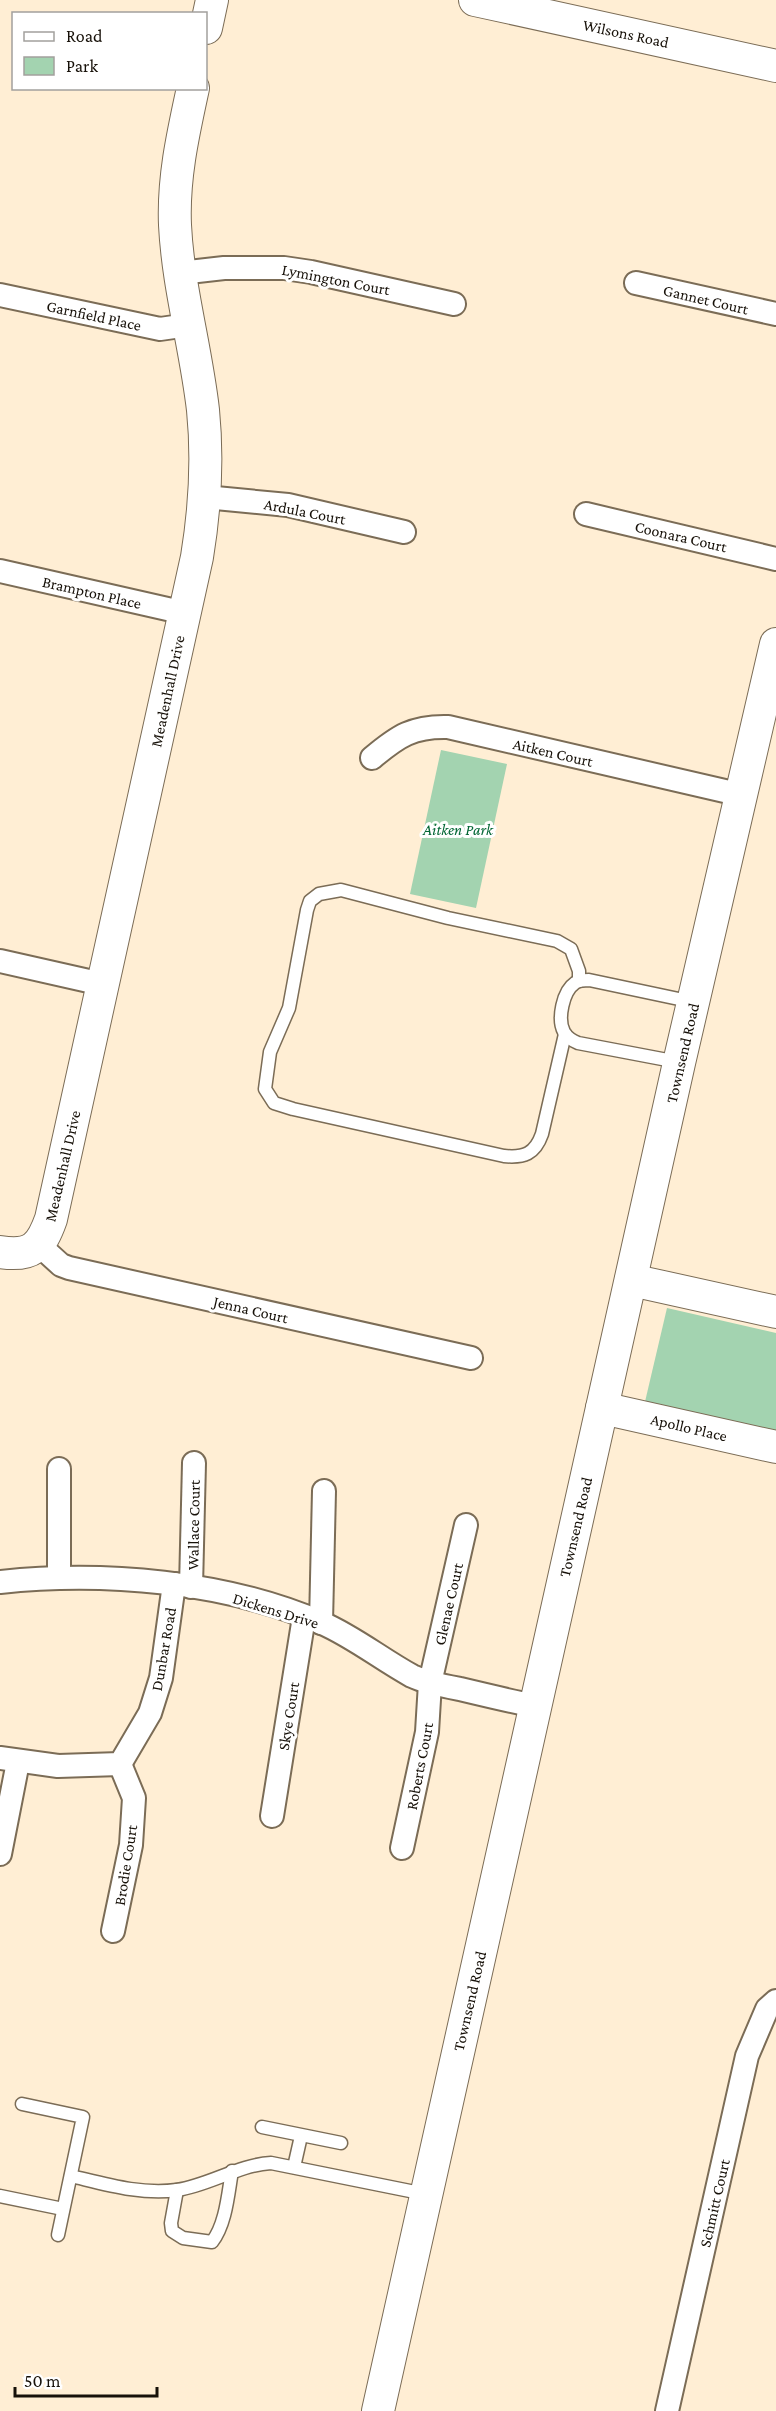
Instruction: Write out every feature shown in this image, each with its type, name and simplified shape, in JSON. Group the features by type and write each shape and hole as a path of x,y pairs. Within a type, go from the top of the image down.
{"street":[{"path":"207,23 212,0"},
{"name":"Wilsons Road","path":"475,0 776,66"},
{"name":"Meadenhall Drive","path":"0,1252 18,1254 28,1252 39,1245 51,1219 197,556 205,497 206,450 203,408 180,273 175,224 176,185 182,138 193,90"},
{"name":"Lymington Court","path":"180,273 224,268 284,268 454,304"},
{"name":"Gannet Court","path":"636,283 776,314"},
{"name":"Garnfield Place","path":"0,295 160,329 188,325"},
{"name":"Ardula Court","path":"205,497 288,505 404,532"},
{"name":"Coonara Court","path":"586,514 776,559"},
{"name":"Brampton Place","path":"0,571 185,613"},
{"name":"Townsend Road","path":"378,2411 679,1063 776,644"},
{"name":"Aitken Court","path":"372,758 394,739 412,730 428,726 448,727 742,795"},
{"path":"0,961 102,984"},
{"name":"Jenna Court","path":"39,1245 61,1265 69,1268 471,1358"},
{"path":"631,1280 776,1312"},
{"name":"Apollo Place","path":"602,1408 776,1447"},
{"name":"Wallace Court","path":"182,1586 194,1463"},
{"path":"58,1468 59,1578"},
{"name":"Skye Court","path":"272,1816 313,1620 324,1491"},
{"name":"Glenae Court","path":"430,1683 466,1525"},
{"name":"Dickens Drive","path":"0,1582 59,1578 113,1579 182,1586 241,1597 313,1620 347,1635 413,1676 430,1683 535,1706"},
{"name":"Dunbar Road","path":"120,1764 150,1713 182,1586"},
{"name":"Roberts Court","path":"402,1848 427,1732 430,1683"},
{"path":"0,1854 9,1760 58,1766 120,1764"},
{"name":"Brodie Court","path":"113,1931 131,1845 134,1798 120,1764"},
{"name":"Schmitt Court","path":"667,2411 747,2056 767,2009 776,2001"}],"lane":[{"path":"579,981 576,958 572,949 565,943 448,918 341,890 330,890 310,901 307,910 289,1008 270,1052 265,1089 274,1103 504,1156 524,1156 538,1145 565,1034 562,1024 563,1005 567,992 574,984 589,980 694,1002"},
{"path":"565,1034 579,1043 679,1063"},
{"path":"22,2104 83,2116 58,2235"},
{"path":"262,2127 341,2143"},
{"path":"294,2167 301,2136"},
{"path":"70,2176 135,2190 177,2190 254,2164 271,2163 426,2194"},
{"path":"177,2190 171,2223 172,2231 183,2238 212,2242 217,2235 225,2208 232,2171"},
{"path":"0,2196 63,2210"}],"green space":[{"name":"Aitken Park","path":"441,750 507,764 476,908 410,894"},
{"path":"667,1308 776,1333 776,1436 644,1406"}]}
